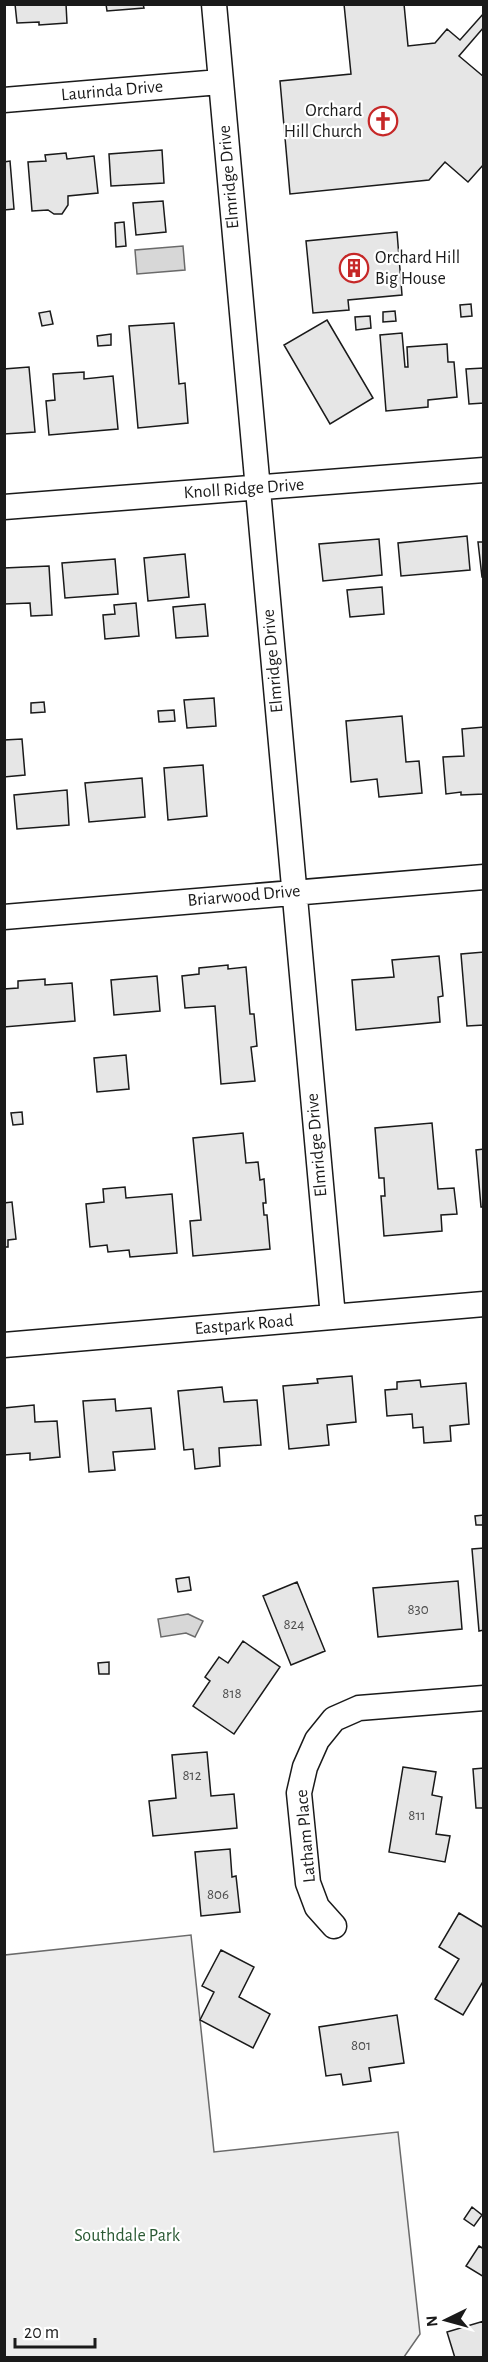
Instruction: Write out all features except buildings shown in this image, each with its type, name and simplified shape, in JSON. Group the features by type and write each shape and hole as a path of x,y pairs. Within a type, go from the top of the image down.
{"street":[{"name":"Elmridge Drive","path":"214,4 333,1317"},
{"name":"Laurinda Drive","path":"4,100 220,82"},
{"name":"Knoll Ridge Drive","path":"4,507 483,470"},
{"name":"Briarwood Drive","path":"4,917 483,877"},
{"name":"Eastpark Road","path":"4,1345 483,1304"},
{"name":"Latham Place","path":"334,1926 317,1907 308,1883 299,1793 305,1767 317,1740 334,1719 359,1708 483,1698"}],"green space":[{"name":"Southdale Park","path":"191,1935 214,2152 398,2132 420,2334 404,2357 5,2357 5,1955"}],"shaded area":[{"path":"183,246 185,270 137,274 135,250"},
{"path":"188,1614 203,1621 195,1637 186,1633 161,1637 158,1619"}],"place":[{"name":"Orchard Hill Church","path":"383,121"},
{"name":"Orchard Hill Big House","path":"354,268"}]}
